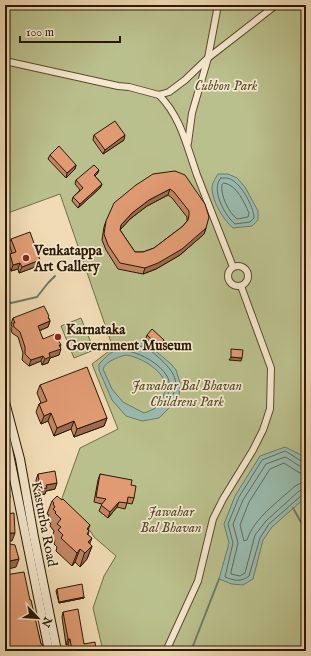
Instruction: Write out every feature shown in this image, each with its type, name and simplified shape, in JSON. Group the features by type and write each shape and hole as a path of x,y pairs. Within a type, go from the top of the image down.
{"main road":[{"name":"Kasturba Road","path":"5,402 20,459 57,651"},
{"name":"Kasturba Road","path":"5,434 49,651"}],"street":[{"path":"188,149 188,136 192,113 208,58 218,5"},
{"path":"159,95 169,92 185,80 208,58 276,5"},
{"path":"5,61 118,86 129,87 159,95 167,103 181,127 233,267"},
{"path":"233,267 242,267 248,273 247,281 241,286 233,286 227,279 228,272 233,267"},
{"path":"166,651 198,581 213,519 222,498 253,450 263,430 270,409 271,368 241,286"}],"green space":[{"name":"Cubbon Park","path":"5,5 306,5 306,651 103,651 93,608 104,576 116,556 94,537 85,523 61,501 80,448 118,429 92,364 113,348 60,194 5,214"},
{"path":"81,318 94,350 74,358 61,326"}],"water":[{"path":"218,174 228,174 237,178 245,187 258,211 258,220 252,226 233,228 222,215 214,200 212,189 213,183"},
{"path":"129,343 146,343 176,370 180,383 179,395 159,418 142,421 126,416 112,400 99,370 99,364 109,354","holes":["125,355 138,358 152,366 162,377 165,383 166,389 160,404 144,413 123,402 112,389 103,369 104,366 115,359"]},
{"path":"285,447 303,456 306,463 306,497 272,527 263,540 253,579 243,585 232,584 219,579 229,543 224,524 235,496 260,456"}],"building":[{"path":"115,121 125,135 105,150 94,135"},
{"path":"59,146 76,165 67,173 50,155"},
{"path":"94,165 99,170 94,175 102,184 80,204 73,197 83,188 76,180"},
{"path":"175,171 185,175 205,204 209,217 206,228 182,249 158,263 145,268 120,263 108,245 104,234 106,221 114,203 136,185 153,174","holes":["170,189 189,211 188,220 183,226 154,248 143,252 135,252 120,230 121,225 132,213 149,200"]},
{"path":"30,232 40,260 22,267 20,263 13,265 10,254 16,252 11,239"},
{"path":"44,306 50,321 38,326 43,339 55,334 61,345 59,345 61,349 49,353 50,357 45,359 43,356 31,360 25,354 25,347 20,332 14,327 13,323 15,323 13,318"},
{"path":"152,329 164,340 159,346 147,335"},
{"path":"231,349 243,350 242,358 231,357"},
{"path":"87,367 107,418 77,429 74,421 57,428 51,413 44,416 39,404 47,401 40,385"},
{"path":"55,471 57,483 46,485 47,488 40,489 38,474"},
{"path":"100,474 132,480 131,485 136,486 134,498 128,497 127,503 119,502 110,512 101,505 106,499 96,497"},
{"path":"6,475 10,497 5,497"},
{"path":"57,496 62,500 63,499 90,525 87,529 89,531 87,534 92,538 88,542 92,546 85,553 80,549 77,553 61,538 63,535 58,530 61,527 57,524 61,519 53,509 55,507 52,501"},
{"path":"14,513 15,533 5,533 5,514"},
{"path":"5,543 15,545 19,559 5,562"},
{"path":"24,572 44,651 12,651 11,649 8,649 5,633 5,575"},
{"path":"82,584 84,597 59,602 57,589"},
{"path":"78,609 84,644 95,642 96,651 72,651 63,612"}],"waterway":[{"path":"5,300 11,303 37,297 55,276"},
{"path":"293,508 306,531"},
{"path":"191,651 219,579"}],"place":[{"name":"Venkatappa Art Gallery","path":"26,258"},
{"name":"Karnataka Government Museum","path":"58,337"}],"park label":[{"name":"Jawahar Bal Bhavan Childrens Park","path":"187,394"},
{"name":"Jawahar Bal Bhavan","path":"171,520"}]}
